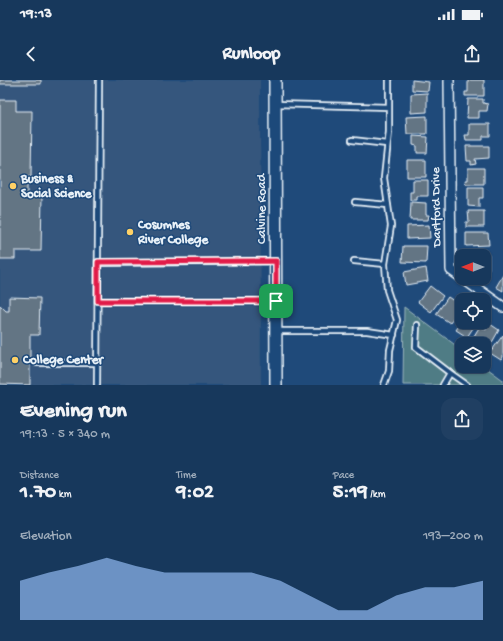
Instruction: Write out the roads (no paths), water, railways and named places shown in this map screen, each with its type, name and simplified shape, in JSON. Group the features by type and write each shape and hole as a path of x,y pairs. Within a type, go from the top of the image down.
{"street":[{"name":"Calvine Road","path":"275,80 276,385"},
{"name":"Dartford Drive","path":"449,80 451,270 503,307"}],"lane":[{"path":"97,385 99,80"},
{"path":"384,385 397,320 387,290 385,264 391,226 384,178 387,144 390,132 389,80"},
{"path":"275,104 389,107"},
{"path":"352,140 387,144"},
{"path":"355,202 388,205"},
{"path":"98,262 276,261"},
{"path":"354,261 385,264"},
{"path":"98,301 276,301"},
{"path":"417,324 416,347 467,385"},
{"path":"276,331 367,331 394,335"},
{"path":"37,363 97,363"},
{"path":"443,385 450,373"}],"place":[{"name":"Business & Social Science","path":"13,186"},
{"name":"Cosumnes River College","path":"130,232"},
{"name":"College Center","path":"15,360"}]}
